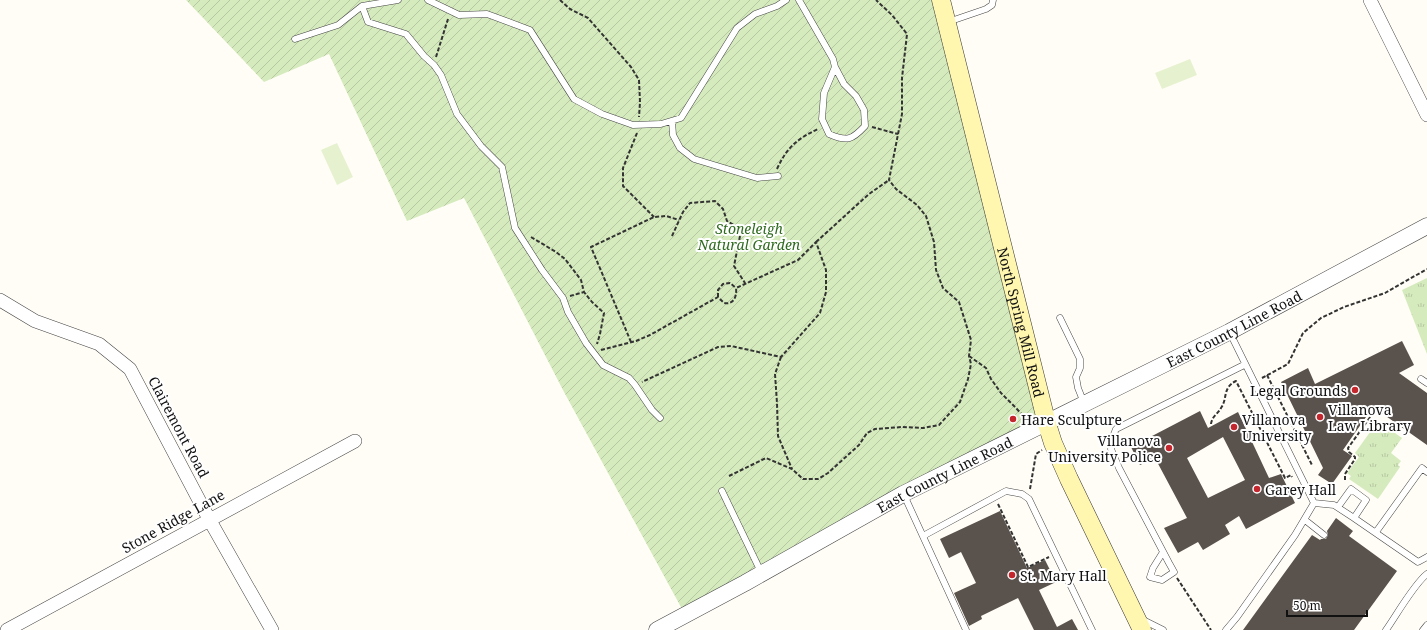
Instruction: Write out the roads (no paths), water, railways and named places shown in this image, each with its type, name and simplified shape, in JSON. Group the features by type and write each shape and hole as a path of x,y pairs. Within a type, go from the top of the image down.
{"main road":[{"name":"North Spring Mill Road","path":"941,0 1041,427 1053,443 1138,623"}],"street":[{"path":"1370,0 1427,115"},
{"name":"East County Line Road","path":"657,630 904,494 1229,332 1427,226"},
{"name":"Clairemont Road","path":"0,300 35,321 99,344 130,369 210,519 272,630"},
{"name":"Stone Ridge Lane","path":"7,630 355,441"}],"lane":[{"path":"295,39 338,24 362,6 398,0"},
{"path":"428,0 460,15 487,14 530,30 574,99 602,114 634,125 661,124 682,118 737,28 755,14 777,6 786,0"},
{"path":"799,0 833,59 835,67 844,84 856,96 864,110 865,126 855,137 841,139 829,134 822,119 824,94 835,67"},
{"path":"947,22 986,9 992,5 993,0"},
{"path":"362,6 368,22 406,34 424,56 434,64 441,75 457,114 481,146 502,167 515,228 542,270 563,298 568,312 586,343 603,365 629,378 652,410 660,418"},
{"path":"672,120 673,135 680,148 694,159 757,178 777,174"},
{"path":"1060,318 1080,359 1080,368 1076,377 1078,388 1085,404"},
{"path":"1229,332 1244,365 1314,503"},
{"path":"1163,552 1153,568 1150,577 1162,580 1174,572 1119,468 1111,449 1112,439 1116,429 1244,365"},
{"path":"1421,379 1427,383"},
{"path":"1376,532 1422,468 1427,472"},
{"path":"1338,508 1351,490 1366,500 1354,518"},
{"path":"722,491 762,573"},
{"path":"923,536 1006,491 1022,494 1029,499 1092,630"},
{"path":"904,494 966,630"},
{"path":"1314,503 1334,505 1376,532 1418,562 1427,557"},
{"path":"1226,630 1237,617 1305,520 1314,503"},
{"path":"1305,520 1324,535"},
{"path":"1386,630 1423,577 1427,574"},
{"path":"1138,623 1163,630"},
{"path":"1423,630 1427,625"}],"place":[{"name":"Legal Grounds","path":"1355,390"},
{"name":"Villanova Law Library","path":"1320,417"},
{"name":"Hare Sculpture","path":"1013,419"},
{"name":"Villanova University","path":"1234,427"},
{"name":"Villanova University Police","path":"1169,448"},
{"name":"Garey Hall","path":"1257,489"},
{"name":"St. Mary Hall","path":"1012,575"}],"park label":[{"name":"Stoneleigh Natural Garden","path":"749,236"}]}
